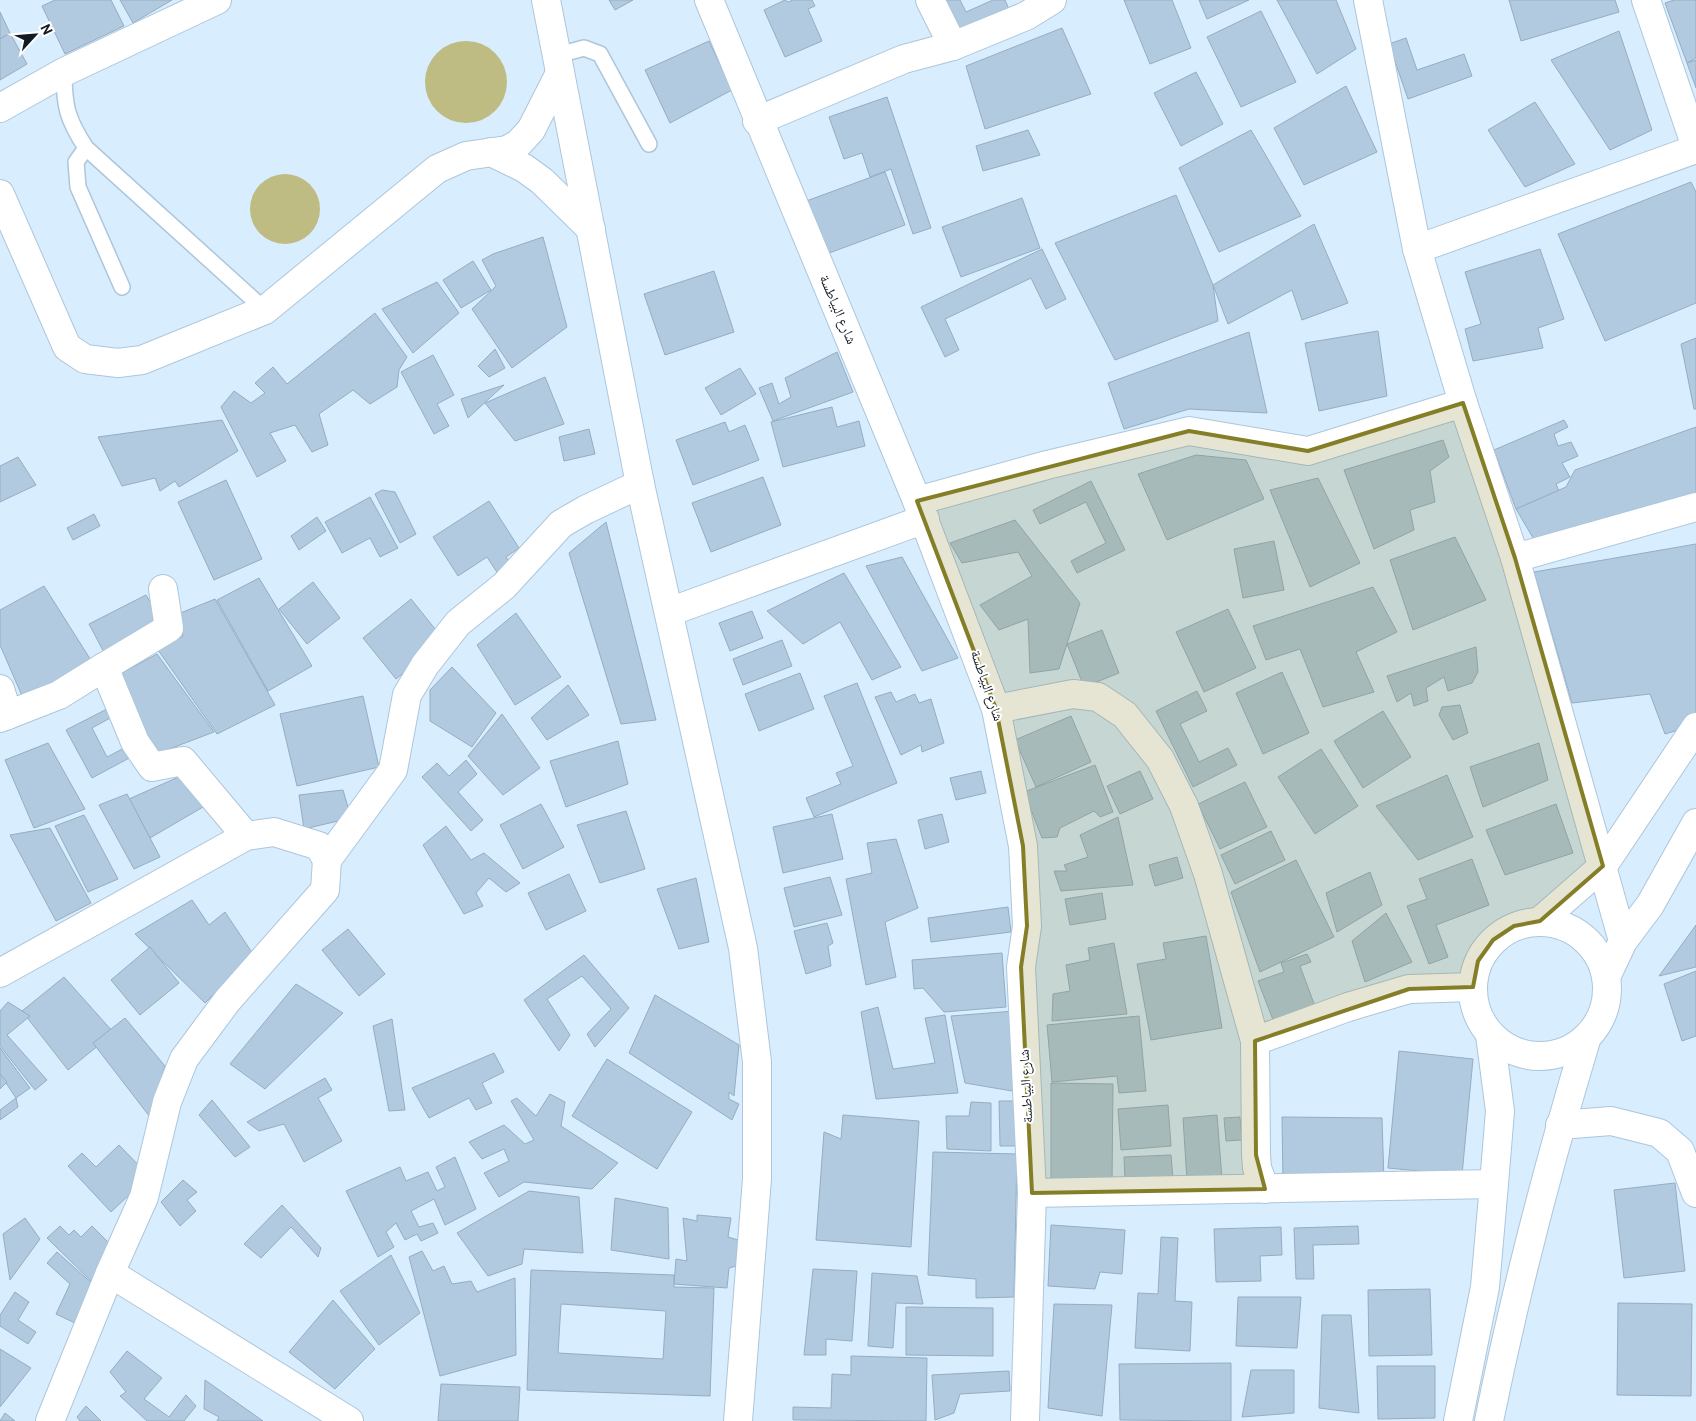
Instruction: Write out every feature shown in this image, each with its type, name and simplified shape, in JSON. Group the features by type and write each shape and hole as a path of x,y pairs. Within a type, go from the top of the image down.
{"street":[{"path":"0,108 64,72 217,0"},
{"path":"546,0 640,484 670,612 743,948 757,1062 757,1179 738,1421"},
{"name":"شارع البياطسة","path":"709,0 757,120 921,510 996,709 1023,846 1027,926 1021,967 1032,1193 1025,1421"},
{"path":"930,0 953,46"},
{"path":"757,120 904,59 953,46 1026,16 1052,0"},
{"path":"1368,0 1417,249 1463,403 1515,558 1623,942"},
{"path":"1417,249 1696,148 1646,0"},
{"path":"0,194 67,347 85,358 118,363 142,360 266,310 437,169 466,156 507,150 518,144 531,130 559,64"},
{"path":"491,152 524,168 542,181 591,229"},
{"path":"670,612 921,510 1047,465 1189,431 1308,451 1463,403"},
{"path":"50,1421 110,1273 144,1197 167,1102 184,1059 227,1001 325,890 327,860 393,770 407,695 425,664 458,623 504,586 561,524 585,510 640,484"},
{"path":"1515,558 1696,507"},
{"path":"0,689 4,717 59,695 169,628 163,589"},
{"path":"104,667 135,742 152,767 183,762 246,836"},
{"path":"996,709 1073,694 1098,697 1125,715 1160,759 1184,806 1208,874 1255,1041 1256,1155 1265,1189"},
{"path":"1540,921 1603,866 1696,727"},
{"path":"1607,975 1623,942 1650,905 1696,823"},
{"path":"0,973 246,836 274,832 319,846 327,860"},
{"path":"1489,1421 1504,1347 1560,1125 1586,1040 1602,1018 1608,997 1607,975 1598,954 1583,936 1562,925 1540,921 1514,926 1493,940 1478,962 1472,987 1476,1012 1490,1035 1506,1048 1526,1056 1540,1057 1568,1051 1586,1040"},
{"path":"1255,1041 1348,1007 1409,989 1472,987"},
{"path":"1458,1421 1485,1287 1494,1184 1500,1111 1490,1035"},
{"path":"1560,1125 1611,1121 1659,1133 1680,1151 1696,1193"},
{"path":"1032,1193 1494,1184"},
{"path":"110,1273 349,1421"}],"lane":[{"path":"559,64 584,48 600,54 649,144"},
{"path":"64,72 64,103 73,129 86,148 266,310"},
{"path":"86,148 76,162 78,187 122,287"}],"highlighted area":[{"path":"1463,403 1515,558 1603,866 1540,921 1514,926 1493,940 1478,961 1473,987 1409,989 1255,1041 1256,1155 1265,1189 1032,1193 1021,967 1027,926 1023,846 996,709 917,501 1189,431 1308,451"}],"shaded area":[{"path":"466,41 482,44 495,53 504,66 507,82 504,98 495,111 482,120 466,123 450,120 437,111 428,98 425,82 428,66 437,53 450,44"},
{"path":"278,174 292,174 305,180 314,189 320,202 318,222 310,234 292,244 278,244 265,238 256,229 250,216 250,202 256,189 265,180"}],"building":[{"path":"55,0 111,0 124,26 65,54 42,6"},
{"path":"120,0 172,0 133,23"},
{"path":"609,0 633,0 615,10"},
{"path":"785,0 788,2 793,0 812,0 815,6 808,9 822,41 785,57 764,10"},
{"path":"936,0 960,0 966,12 993,0 1005,0 1011,14 953,39"},
{"path":"1124,0 1172,0 1191,48 1150,64"},
{"path":"1199,0 1249,0 1207,19"},
{"path":"1277,0 1336,0 1356,49 1317,74"},
{"path":"1509,0 1615,0 1619,12 1521,41"},
{"path":"1674,0 1696,0 1696,58 1687,63 1665,3"},
{"path":"1261,11 1296,82 1241,107 1207,37"},
{"path":"0,12 10,33 0,39"},
{"path":"1062,28 1091,94 985,129 966,66"},
{"path":"1619,31 1652,130 1610,150 1551,60"},
{"path":"10,33 27,64 0,80 0,39"},
{"path":"1406,38 1417,70 1464,54 1472,76 1408,99 1389,44"},
{"path":"709,41 732,90 670,123 645,70"},
{"path":"1696,60 1696,88 1687,63"},
{"path":"1196,72 1223,124 1181,146 1154,93"},
{"path":"1346,86 1377,152 1304,185 1274,128"},
{"path":"887,97 931,228 913,234 891,169 870,177 862,153 844,159 829,117"},
{"path":"1535,102 1575,164 1525,187 1488,130"},
{"path":"1028,130 1040,155 983,171 976,146"},
{"path":"1251,130 1301,216 1219,252 1179,168"},
{"path":"885,172 905,225 821,256 801,203"},
{"path":"1691,182 1696,192 1696,303 1605,341 1558,234"},
{"path":"1176,195 1213,285 1218,321 1115,360 1055,243"},
{"path":"1022,198 1040,248 961,277 942,227"},
{"path":"1314,224 1348,303 1302,320 1292,290 1228,324 1213,285"},
{"path":"543,237 567,327 512,368 472,309 496,286 482,260 493,254"},
{"path":"1042,249 1066,299 1046,309 1031,278 945,319 959,350 945,357 921,307"},
{"path":"1540,249 1564,319 1538,328 1543,348 1473,361 1465,329 1481,324 1465,272"},
{"path":"473,261 491,290 461,308 443,280"},
{"path":"714,271 734,332 665,355 644,294"},
{"path":"437,282 459,313 413,353 382,309"},
{"path":"375,313 407,357 399,370 397,387 370,404 353,390 319,414 328,445 312,452 295,425 270,433 286,461 257,477 221,407 234,391 251,403 265,393 255,383 273,367 287,384"},
{"path":"1378,331 1387,396 1319,411 1305,343"},
{"path":"1249,332 1267,413 1189,409 1124,429 1108,383"},
{"path":"1696,338 1696,409 1694,409 1681,344"},
{"path":"495,349 505,368 489,377 478,366"},
{"path":"837,352 853,392 773,421 759,388 772,383 779,404 791,397 785,378"},
{"path":"433,355 454,395 437,404 449,426 434,434 401,372"},
{"path":"740,368 756,394 721,415 705,388"},
{"path":"545,377 564,424 515,441 485,403"},
{"path":"504,385 468,418 461,399"},
{"path":"832,407 837,427 859,421 865,446 783,467 771,422"},
{"path":"222,420 238,451 179,487 175,481 160,491 155,478 122,486 98,437"},
{"path":"1564,420 1568,427 1554,434 1558,446 1571,442 1578,456 1562,463 1570,477 1556,484 1559,491 1516,509 1494,450"},
{"path":"725,422 729,432 745,425 759,460 693,485 676,440"},
{"path":"1696,427 1696,502 1539,548 1516,509 1566,487 1575,470"},
{"path":"589,429 595,454 564,461 559,437"},
{"path":"1443,440 1449,457 1430,471 1435,502 1410,510 1414,530 1374,549 1344,470"},
{"path":"1196,455 1246,460 1264,499 1167,540 1138,474"},
{"path":"18,457 36,485 0,502 0,466"},
{"path":"763,477 781,525 711,552 692,503"},
{"path":"1318,478 1360,563 1310,587 1270,490"},
{"path":"226,480 262,559 214,580 178,502"},
{"path":"1091,481 1125,550 1077,573 1071,561 1106,543 1086,502 1040,524 1033,510"},
{"path":"382,490 395,492 416,534 400,543 375,494"},
{"path":"370,497 398,548 380,557 370,538 342,553 325,522"},
{"path":"489,501 519,548 506,557 515,572 502,580 487,557 458,576 433,537"},
{"path":"94,514 100,526 73,540 67,528"},
{"path":"317,517 326,531 299,550 291,536"},
{"path":"1015,520 1080,603 1059,669 1030,673 1028,619 999,630 980,605 1032,576 1018,552 962,563 950,543"},
{"path":"606,522 656,720 621,724 569,553"},
{"path":"1455,537 1486,600 1413,630 1390,560"},
{"path":"1274,541 1284,590 1243,598 1234,549"},
{"path":"1696,544 1696,714 1688,727 1665,734 1650,694 1572,703 1534,572"},
{"path":"902,557 958,658 922,671 866,566"},
{"path":"844,573 901,667 872,680 840,622 803,644 767,611"},
{"path":"259,578 312,666 268,691 217,600"},
{"path":"313,582 340,618 307,644 279,609"},
{"path":"44,586 94,665 26,705 0,645 0,610"},
{"path":"1373,587 1397,632 1356,652 1374,692 1323,707 1300,649 1266,660 1253,626"},
{"path":"146,595 162,622 107,658 89,624"},
{"path":"215,599 275,705 217,734 158,650 183,636 178,614"},
{"path":"411,599 444,640 396,679 363,638"},
{"path":"1228,609 1256,668 1204,692 1176,632"},
{"path":"752,611 763,638 730,651 719,623"},
{"path":"516,613 561,677 515,705 477,645"},
{"path":"1102,630 1119,673 1084,687 1067,644"},
{"path":"782,640 792,666 743,685 733,659"},
{"path":"1476,647 1478,672 1472,683 1448,691 1444,677 1426,688 1428,701 1414,706 1411,693 1397,702 1387,676"},
{"path":"157,654 214,732 156,754 145,741 120,674"},
{"path":"452,667 496,713 472,747 430,721 430,690"},
{"path":"1282,672 1309,733 1263,754 1236,693"},
{"path":"800,673 814,709 759,731 745,694"},
{"path":"857,683 897,783 814,817 806,798 841,784 836,773 853,766 824,696"},
{"path":"568,685 589,715 547,740 531,718"},
{"path":"1197,691 1207,711 1180,724 1199,762 1228,748 1237,765 1193,787 1156,711"},
{"path":"891,692 896,702 915,694 919,703 931,699 944,743 922,752 921,745 901,755 875,697"},
{"path":"363,696 379,767 297,786 280,714"},
{"path":"1460,705 1468,733 1453,740 1439,715 1442,707"},
{"path":"107,709 112,717 92,728 107,757 128,746 133,756 92,778 66,730"},
{"path":"1383,711 1411,757 1363,788 1334,741"},
{"path":"502,714 540,768 503,795 468,756"},
{"path":"1071,716 1091,762 1036,787 1015,740"},
{"path":"618,741 628,784 566,807 550,761"},
{"path":"48,743 85,809 34,828 5,760"},
{"path":"1539,743 1548,780 1483,807 1470,767"},
{"path":"1321,749 1358,806 1315,834 1278,777"},
{"path":"466,760 477,774 458,792 483,820 471,831 422,777 437,763 449,776"},
{"path":"1095,765 1113,812 1100,817 1094,811 1060,828 1057,837 1042,838 1024,792"},
{"path":"981,771 986,793 956,800 950,778"},
{"path":"1140,771 1153,799 1120,814 1107,786"},
{"path":"183,775 203,807 150,838 129,799"},
{"path":"1447,775 1473,837 1418,860 1376,806"},
{"path":"1245,782 1267,827 1220,849 1198,804"},
{"path":"343,790 351,818 304,829 299,795"},
{"path":"127,794 160,857 134,869 99,805"},
{"path":"541,804 564,847 523,869 500,825"},
{"path":"1556,804 1573,853 1505,875 1486,830"},
{"path":"626,811 645,869 600,883 577,825"},
{"path":"832,814 843,859 783,873 773,827"},
{"path":"942,814 949,842 925,849 918,820"},
{"path":"84,815 118,879 88,892 55,826"},
{"path":"1118,817 1133,885 1061,891 1054,871 1067,871 1064,865 1088,857 1080,835"},
{"path":"446,826 471,860 484,853 520,883 506,892 489,878 476,893 483,906 464,914 423,845"},
{"path":"50,828 91,903 56,921 10,835"},
{"path":"1271,831 1285,860 1235,884 1221,855"},
{"path":"896,839 918,908 885,922 896,977 866,985 846,879 872,873 867,843"},
{"path":"1177,857 1183,878 1155,886 1149,865"},
{"path":"1472,859 1489,905 1436,925 1448,957 1429,964 1407,906 1427,899 1419,879"},
{"path":"1296,860 1334,937 1260,972 1231,892"},
{"path":"1370,872 1382,905 1337,932 1326,893"},
{"path":"569,874 586,911 546,930 528,893"},
{"path":"830,877 842,915 794,927 784,888"},
{"path":"696,878 709,942 679,949 657,889"},
{"path":"1102,893 1106,919 1070,925 1065,899"},
{"path":"192,900 209,925 225,912 253,954 205,1003 135,934"},
{"path":"1008,907 1011,932 931,942 928,918"},
{"path":"1386,913 1412,962 1365,982 1352,941"},
{"path":"827,923 833,943 828,946 831,966 806,974 794,931"},
{"path":"1696,925 1696,967 1659,976"},
{"path":"348,929 385,974 359,996 322,950"},
{"path":"1206,936 1222,1028 1151,1040 1137,964 1166,959 1163,943"},
{"path":"1114,943 1127,1014 1052,1021 1053,994 1070,991 1066,965 1090,960 1088,948"},
{"path":"150,947 179,983 140,1015 111,980"},
{"path":"1002,953 1006,1007 944,1012 923,988 914,989 912,960"},
{"path":"1307,954 1311,962 1300,966 1316,1009 1275,1025 1258,981 1284,972 1281,963"},
{"path":"584,955 629,1008 595,1047 587,1034 611,1009 582,976 547,999 570,1035 559,1051 524,1000"},
{"path":"1696,971 1696,1036 1682,1041 1664,984"},
{"path":"64,977 114,1033 68,1070 22,1011"},
{"path":"296,984 343,1013 265,1089 230,1064"},
{"path":"655,995 739,1045 734,1096 729,1092 729,1099 739,1104 732,1120 629,1053"},
{"path":"8,1002 30,1016 7,1035 47,1080 35,1090 0,1046 0,1011"},
{"path":"878,1007 893,1069 935,1063 925,1018 945,1015 958,1093 876,1099 861,1012"},
{"path":"1014,1011 1018,1092 965,1083 951,1016"},
{"path":"1139,1016 1146,1091 1119,1093 1117,1076 1052,1082 1047,1025"},
{"path":"125,1018 165,1066 150,1117 93,1043"},
{"path":"392,1019 405,1110 389,1111 373,1026"},
{"path":"0,1048 30,1088 16,1098 0,1074"},
{"path":"1399,1051 1473,1059 1462,1175 1388,1168"},
{"path":"494,1053 504,1072 482,1083 492,1103 476,1110 469,1098 429,1118 412,1088"},
{"path":"607,1059 692,1112 657,1169 572,1116"},
{"path":"0,1074 7,1082 0,1089"},
{"path":"325,1078 332,1090 318,1098 342,1141 304,1162 284,1124 259,1131 247,1122"},
{"path":"1051,1083 1113,1084 1112,1184 1051,1184"},
{"path":"550,1094 565,1102 561,1126 618,1163 592,1189 524,1182 499,1197 484,1173 509,1161 504,1149 482,1159 469,1142 504,1125 525,1144 534,1140 511,1101 517,1098 536,1116"},
{"path":"16,1098 18,1107 0,1120 0,1110"},
{"path":"212,1100 250,1147 235,1157 199,1115"},
{"path":"999,1101 1018,1101 1017,1146 1000,1146"},
{"path":"971,1102 991,1103 991,1151 947,1149 946,1116 969,1116"},
{"path":"1168,1105 1171,1146 1121,1150 1118,1109"},
{"path":"843,1115 919,1121 911,1247 816,1240 824,1132 841,1139"},
{"path":"1217,1115 1222,1179 1187,1181 1183,1118"},
{"path":"1240,1117 1242,1140 1226,1141 1224,1118"},
{"path":"1282,1117 1382,1118 1384,1182 1283,1185"},
{"path":"119,1145 149,1176 111,1212 68,1166 82,1153 96,1167"},
{"path":"933,1152 1017,1154 1014,1297 976,1298 976,1279 928,1275"},
{"path":"1171,1155 1173,1179 1125,1181 1124,1157"},
{"path":"455,1157 476,1209 445,1225 434,1199 411,1211 419,1227 433,1223 438,1233 421,1241 417,1234 405,1240 396,1223 386,1232 394,1247 378,1257 346,1191 400,1167 406,1181 428,1172 437,1191 445,1187 436,1167"},
{"path":"183,1180 197,1192 187,1200 196,1211 180,1226 161,1202"},
{"path":"1675,1183 1685,1271 1624,1278 1614,1190"},
{"path":"529,1191 579,1197 583,1253 524,1249 522,1264 488,1276 457,1233"},
{"path":"615,1198 668,1208 669,1259 611,1250"},
{"path":"282,1205 321,1248 318,1257 291,1227 261,1258 244,1244"},
{"path":"697,1215 731,1218 728,1237 738,1240 736,1266 729,1268 727,1288 674,1284 676,1259 687,1261 683,1218 697,1221"},
{"path":"25,1218 40,1239 10,1280 3,1234"},
{"path":"1051,1225 1125,1230 1122,1274 1100,1272 1095,1289 1048,1286"},
{"path":"60,1226 69,1235 74,1230 81,1237 92,1226 113,1247 101,1258 110,1266 93,1283 47,1238"},
{"path":"1358,1226 1359,1244 1313,1245 1314,1279 1296,1279 1294,1228"},
{"path":"1281,1227 1282,1255 1260,1256 1261,1281 1216,1282 1214,1229"},
{"path":"1161,1237 1178,1238 1175,1301 1192,1302 1190,1351 1135,1348 1138,1293 1158,1294"},
{"path":"422,1251 433,1271 444,1266 452,1284 471,1281 477,1292 515,1278 516,1355 440,1376 409,1257"},
{"path":"57,1252 95,1286 77,1324 56,1314 70,1284 47,1263"},
{"path":"391,1255 420,1313 379,1345 340,1291"},
{"path":"813,1269 857,1271 852,1341 826,1339 826,1355 804,1355"},
{"path":"531,1270 674,1275 674,1287 714,1288 710,1396 527,1390","holes":["561,1304 666,1311 663,1359 558,1353"]},
{"path":"872,1273 917,1276 923,1304 896,1303 893,1348 868,1346"},
{"path":"1430,1289 1432,1355 1369,1356 1368,1290"},
{"path":"15,1292 29,1302 18,1320 36,1332 28,1344 0,1326 0,1315"},
{"path":"1238,1297 1301,1297 1297,1348 1236,1346"},
{"path":"333,1300 375,1349 335,1389 289,1352"},
{"path":"1618,1303 1692,1304 1691,1396 1617,1395"},
{"path":"1054,1304 1112,1305 1102,1416 1048,1408"},
{"path":"906,1307 993,1308 993,1356 906,1355"},
{"path":"1322,1315 1351,1315 1359,1413 1319,1408"},
{"path":"0,1349 31,1368 0,1407"},
{"path":"127,1351 162,1378 144,1399 169,1417 186,1395 196,1406 184,1421 147,1421 120,1396 126,1392 110,1372"},
{"path":"851,1356 927,1358 926,1421 793,1420 793,1407 831,1408 832,1374 851,1375"},
{"path":"1231,1363 1231,1421 1120,1420 1119,1364"},
{"path":"1377,1366 1435,1366 1435,1418 1378,1419"},
{"path":"1251,1370 1294,1370 1294,1413 1242,1417"},
{"path":"1009,1371 1010,1391 960,1394 954,1413 935,1420 932,1375"},
{"path":"205,1380 263,1421 217,1421 219,1417 204,1409"},
{"path":"441,1384 520,1387 518,1421 438,1421"},
{"path":"86,1406 101,1421 80,1421 77,1417"},
{"path":"5,1413 15,1421 0,1421"}]}
